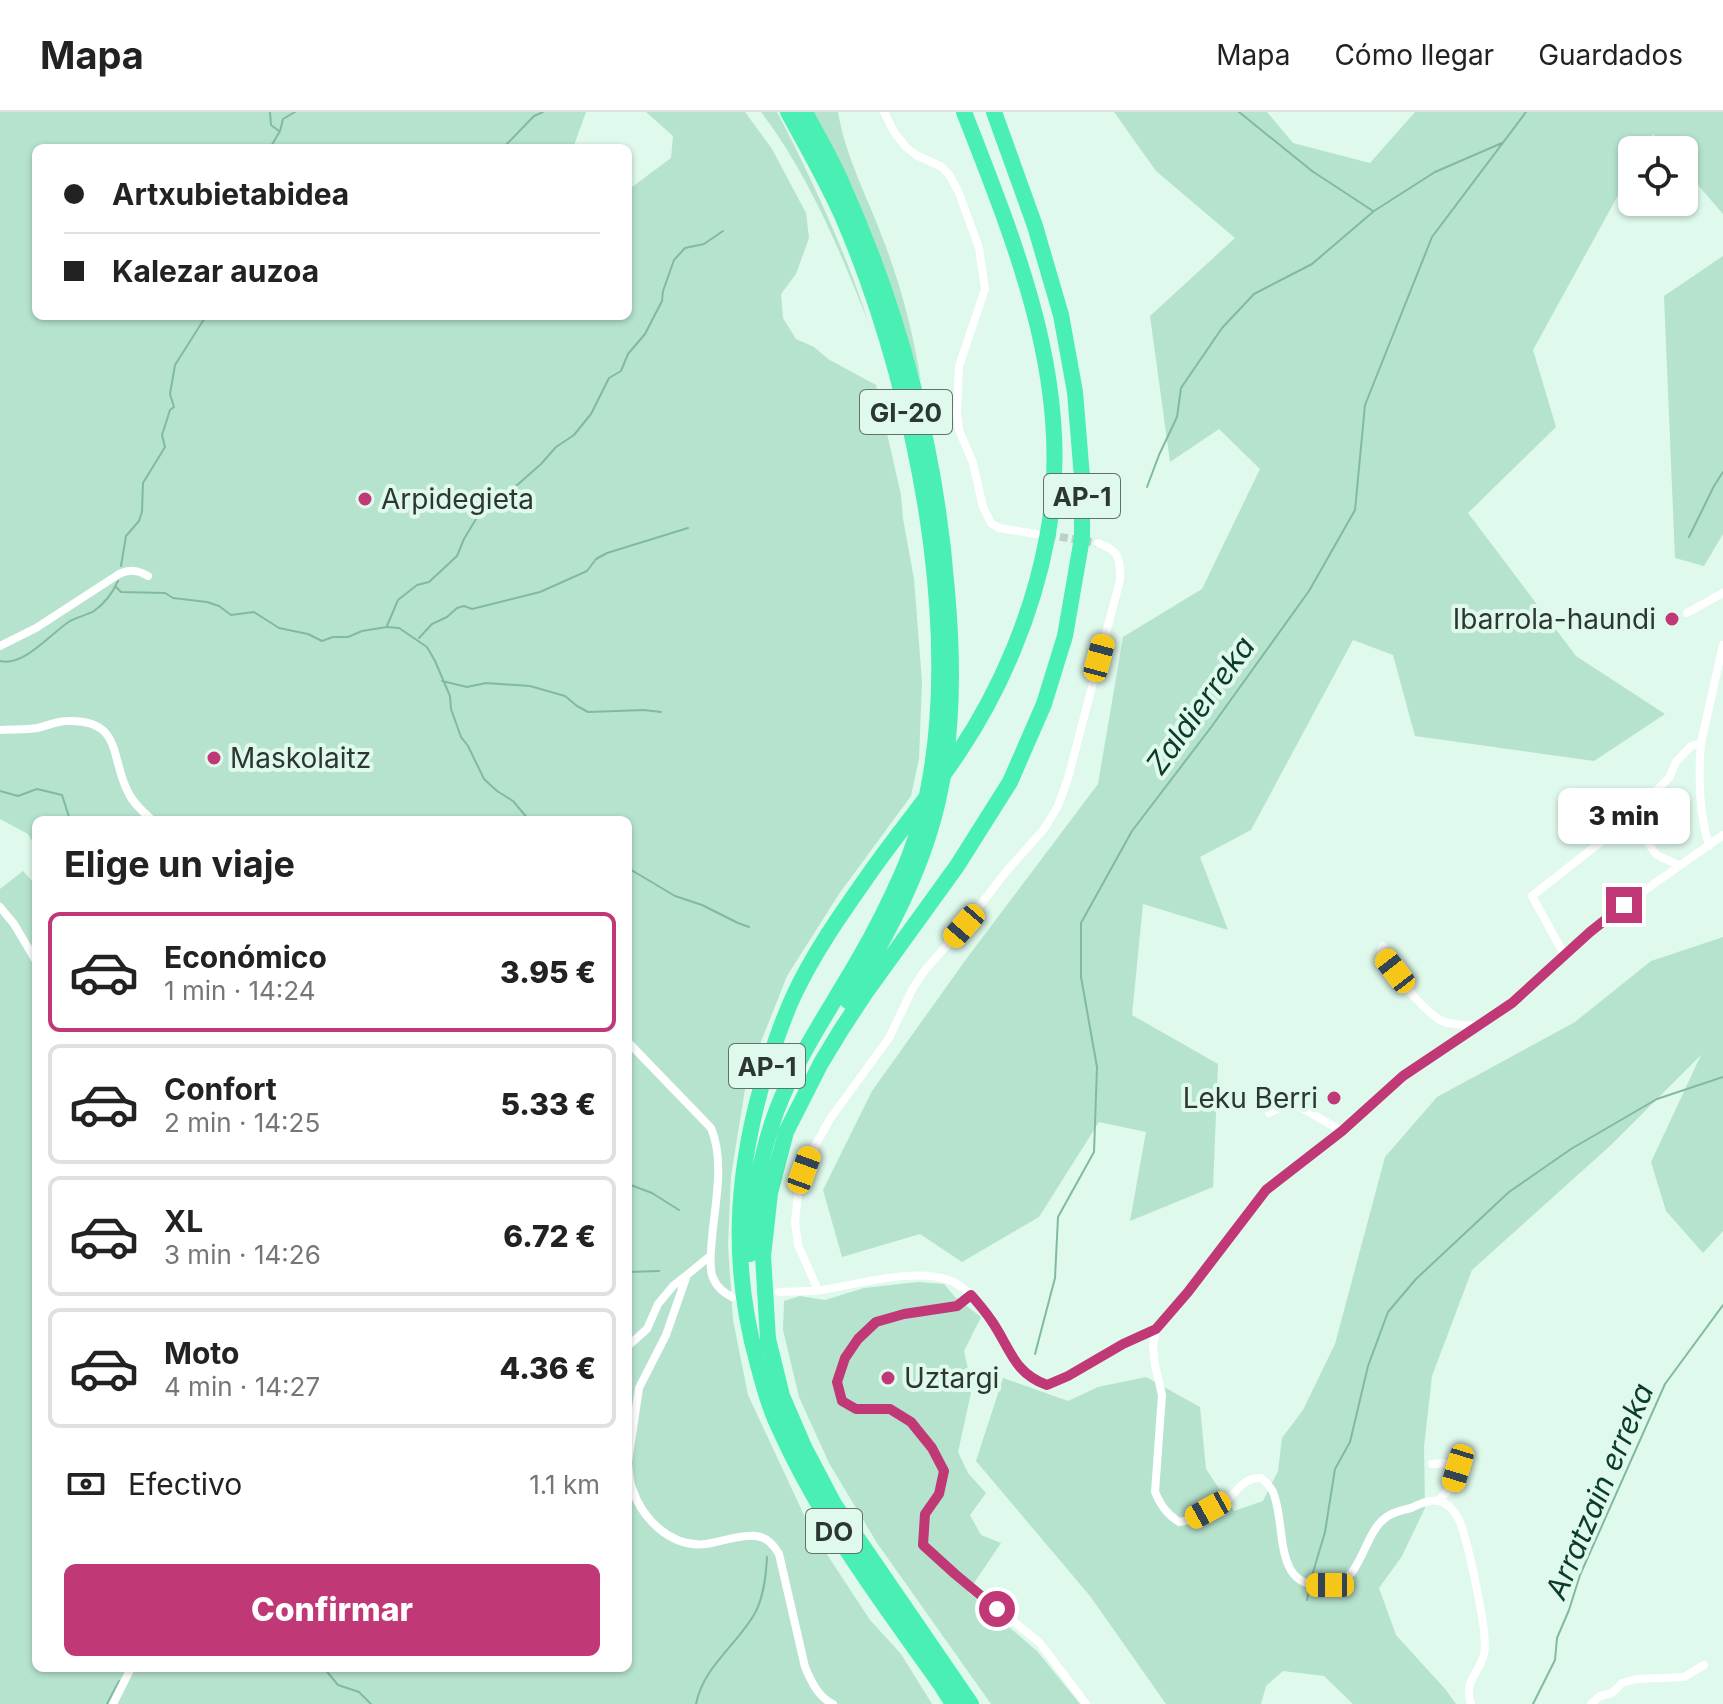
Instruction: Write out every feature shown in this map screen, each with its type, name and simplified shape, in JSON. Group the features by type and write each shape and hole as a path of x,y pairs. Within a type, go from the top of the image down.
{"highway":[{"name":"GI-20","path":"751,1340 752,1219 767,1138 788,1084 820,1022 861,956 903,873 942,730 935,588 925,506 910,428 881,324 843,219 788,112"},
{"name":"GI-20","path":"786,1132 815,1057 879,948 910,883 929,832 940,792 942,730 951,660 945,568 920,414 881,284 838,174 805,112"},
{"name":"AP-1","path":"751,1340 739,1259 740,1216 750,1129 771,1053 794,996 822,942 960,751 998,686 1027,615 1047,537 1054,477 1054,424 1040,327 1021,264 964,112"},
{"name":"AP-1","path":"971,1704 834,1504 804,1447 782,1396 768,1339 763,1256 770,1193 786,1132 841,1030 957,866 1010,782 1044,704 1065,636 1082,538 1082,477 1075,392 1061,315 1035,226 994,112"},
{"name":"DO","path":"751,1340 779,1428 810,1492 953,1704"}],"street":[{"path":"884,112 906,147 942,167 950,176 979,248 985,289 959,366 959,430 973,463 983,507 991,523 999,528 1036,534"},
{"path":"818,1290 798,1245 795,1222 799,1185 810,1155 830,1119 889,1038 925,970 1044,829 1058,806 1120,580 1118,557 1112,548 1098,543"},
{"path":"0,646 36,628 119,574 130,570 148,576"},
{"path":"1687,613 1723,593"},
{"path":"1709,846 1702,824 1699,766 1701,743 1723,645"},
{"path":"0,730 33,729 66,721 92,723 107,734 115,747 128,793 147,816"},
{"path":"1565,956 1532,896 1621,826 1669,778 1676,762 1691,746 1701,743"},
{"path":"1621,826 1650,844 1660,857 1679,866"},
{"path":"779,1292 824,1290 876,1279 930,1276 951,1281 971,1295 992,1320 1018,1367 1033,1380 1047,1385 1068,1376 1156,1329 1266,1190 1342,1131 1403,1076 1512,1003 1607,917 1723,835"},
{"path":"0,907 32,954"},
{"path":"1383,946 1384,958 1422,1004 1440,1020 1478,1026"},
{"path":"632,1046 711,1128 717,1143 710,1256 712,1275 720,1290 732,1297"},
{"path":"1269,1113 1291,1102 1342,1131"},
{"path":"632,1342 647,1329 658,1304 673,1286 710,1256"},
{"path":"632,1436 639,1388 666,1335 687,1275"},
{"path":"971,1295 957,1306 904,1314 876,1322 858,1339 845,1358 837,1382 839,1391 842,1401 856,1409 890,1409 911,1422 932,1448 944,1471 939,1494 925,1514 923,1545 1040,1643 1086,1704"},
{"path":"1156,1329 1153,1345 1162,1395 1155,1492 1169,1516 1179,1522 1189,1521 1227,1499 1241,1484 1253,1477 1261,1478 1271,1488 1278,1509 1286,1562 1296,1577 1310,1584 1342,1583 1352,1573 1376,1528 1387,1517 1431,1500 1443,1502 1453,1510 1460,1522 1475,1583 1485,1652 1468,1684 1471,1704"},
{"path":"1432,1464 1444,1463 1458,1468 1454,1484 1438,1501"},
{"path":"632,1488 652,1523 683,1542 702,1544 756,1536 772,1543 779,1554 805,1667 812,1683 833,1704"},
{"path":"1591,1704 1600,1696 1612,1693 1622,1683 1637,1679 1684,1677 1704,1665"},
{"path":"113,1704 129,1672"}],"green space":[{"path":"0,112 586,112 574,144 32,144 32,320 632,320 632,187 671,158 673,136 646,112 745,112 772,149 806,213 809,238 796,274 781,294 783,318 796,339 876,385 901,495 914,579 922,682 919,759 911,796 839,894 787,976 747,1077 731,1176 728,1245 733,1320 748,1395 811,1530 870,1620 901,1654 932,1704 0,1704 0,889 23,871 32,881 32,1672 632,1672 632,816 32,816 32,841 28,834 0,819"},
{"path":"761,112 777,112 839,243 869,324 809,188"},
{"path":"812,112 838,112 851,159 900,288 921,382 890,286"},
{"path":"1114,112 1267,112 1293,143 1370,163 1415,112 1723,112 1723,214 1698,185 1698,136 1618,136 1618,195 1533,350 1556,427 1468,513 1576,656 1665,714 1594,761 1415,736 1393,655 1353,640 1251,830 1200,857 1228,930 1143,904 1132,1015 1218,1064 1213,1187 1130,1221 1146,1132 1099,1122 1039,1217 962,1262 920,1234 842,1257 823,1190 872,1091 1098,784 1123,637 1202,589 1260,469 1219,429 1170,462 1150,316 1235,238 1156,171"},
{"path":"1723,256 1723,534 1704,566 1675,558 1664,296"},
{"path":"1723,937 1723,1231 1703,1253 1666,1211 1651,1162 1701,1055 1611,1145 1472,1270 1432,1376 1424,1447 1425,1508 1402,1556 1379,1588 1396,1635 1456,1704 1353,1704 1324,1676 1283,1671 1266,1686 1261,1704 1166,1704 1090,1596 976,1461 1003,1378 1068,1401 1098,1387 1146,1377 1200,1407 1206,1469 1234,1511 1263,1501 1278,1471 1282,1438 1303,1410 1335,1344 1385,1157 1437,1097 1575,1022 1651,961"},
{"path":"918,1282 944,1284 981,1317 964,1351 972,1388 958,1452 968,1473 986,1493 970,1515 981,1535 1001,1543 968,1592 1037,1651 1080,1704 991,1704 877,1543 829,1463 799,1397 783,1330 784,1301 800,1296 825,1300 864,1288"}],"waterway":[{"path":"270,112 271,125 279,131"},
{"path":"272,144 283,119 295,112"},
{"path":"507,144 534,116 543,112"},
{"path":"1239,112 1312,171 1373,211"},
{"name":"Zaldierreka","path":"1035,1354 1055,1278 1058,1217 1094,1152 1097,1067 1081,977 1081,923 1132,831 1309,591 1355,510 1365,405 1432,237 1526,112"},
{"path":"1147,487 1177,417 1181,388 1222,328 1254,294 1312,264 1374,211 1435,172 1502,143"},
{"path":"387,626 398,600 417,585 429,582 457,556 479,514 499,501 556,447 574,435 591,414 609,378 621,371 628,354 645,334 662,301 674,260 685,248 704,244 723,231"},
{"path":"121,566 126,536 139,521 142,512 143,483 165,447 162,435 170,410 174,407 170,394 175,365 203,320"},
{"path":"1689,537 1723,472"},
{"path":"419,638 432,624 457,608 464,606 472,609 540,592 587,571 596,559 607,553 688,528"},
{"name":"Arpidegieta","path":"0,661 18,659 70,621 94,611 108,598 118,581"},
{"name":"Arpidegieta","path":"116,587 121,592 165,593 173,598 207,602 231,615 254,612 279,628 308,634 322,641 348,637 362,631 399,628 427,647 435,661 450,696 451,709 461,737 484,779 513,801 526,816"},
{"path":"442,681 467,687 486,683 530,686 565,696 588,712 661,712"},
{"path":"0,791 18,796 37,789 62,795 69,816"},
{"path":"632,870 675,896 749,927"},
{"name":"Arratzain erreka","path":"1311,1579 1325,1532 1335,1469 1350,1442 1368,1366 1388,1312 1416,1279 1509,1192 1571,1149 1657,1099 1723,1077"},
{"path":"632,1186 652,1193 679,1210"},
{"path":"632,1272 659,1271"},
{"name":"Arratzain erreka","path":"1533,1704 1555,1660 1557,1638 1580,1575 1665,1384 1723,1305"},
{"path":"696,1704 713,1667 755,1613 762,1593 767,1557"},
{"name":"Arratzain erreka","path":"1307,1600 1310,1586"},
{"path":"327,1672 338,1685 359,1692 371,1704"},
{"path":"107,1704 119,1681"}],"tunnel":[{"path":"1048,535 1098,543"}],"place":[{"name":"Arpidegieta","path":"365,499"},
{"name":"Ibarrola-haundi","path":"1672,619"},
{"name":"Maskolaitz","path":"214,758"},
{"name":"Leku Berri","path":"1334,1098"},
{"name":"Uztargi","path":"888,1378"}],"route":[{"path":"997,1609 923,1545 925,1514 939,1494 944,1471 932,1448 911,1422 890,1409 856,1409 842,1401 837,1382 845,1358 858,1339 876,1322 904,1314 957,1306 971,1295 992,1320 1018,1367 1033,1380 1047,1385 1156,1329 1266,1190 1342,1131 1403,1076 1512,1003 1624,905"}]}
